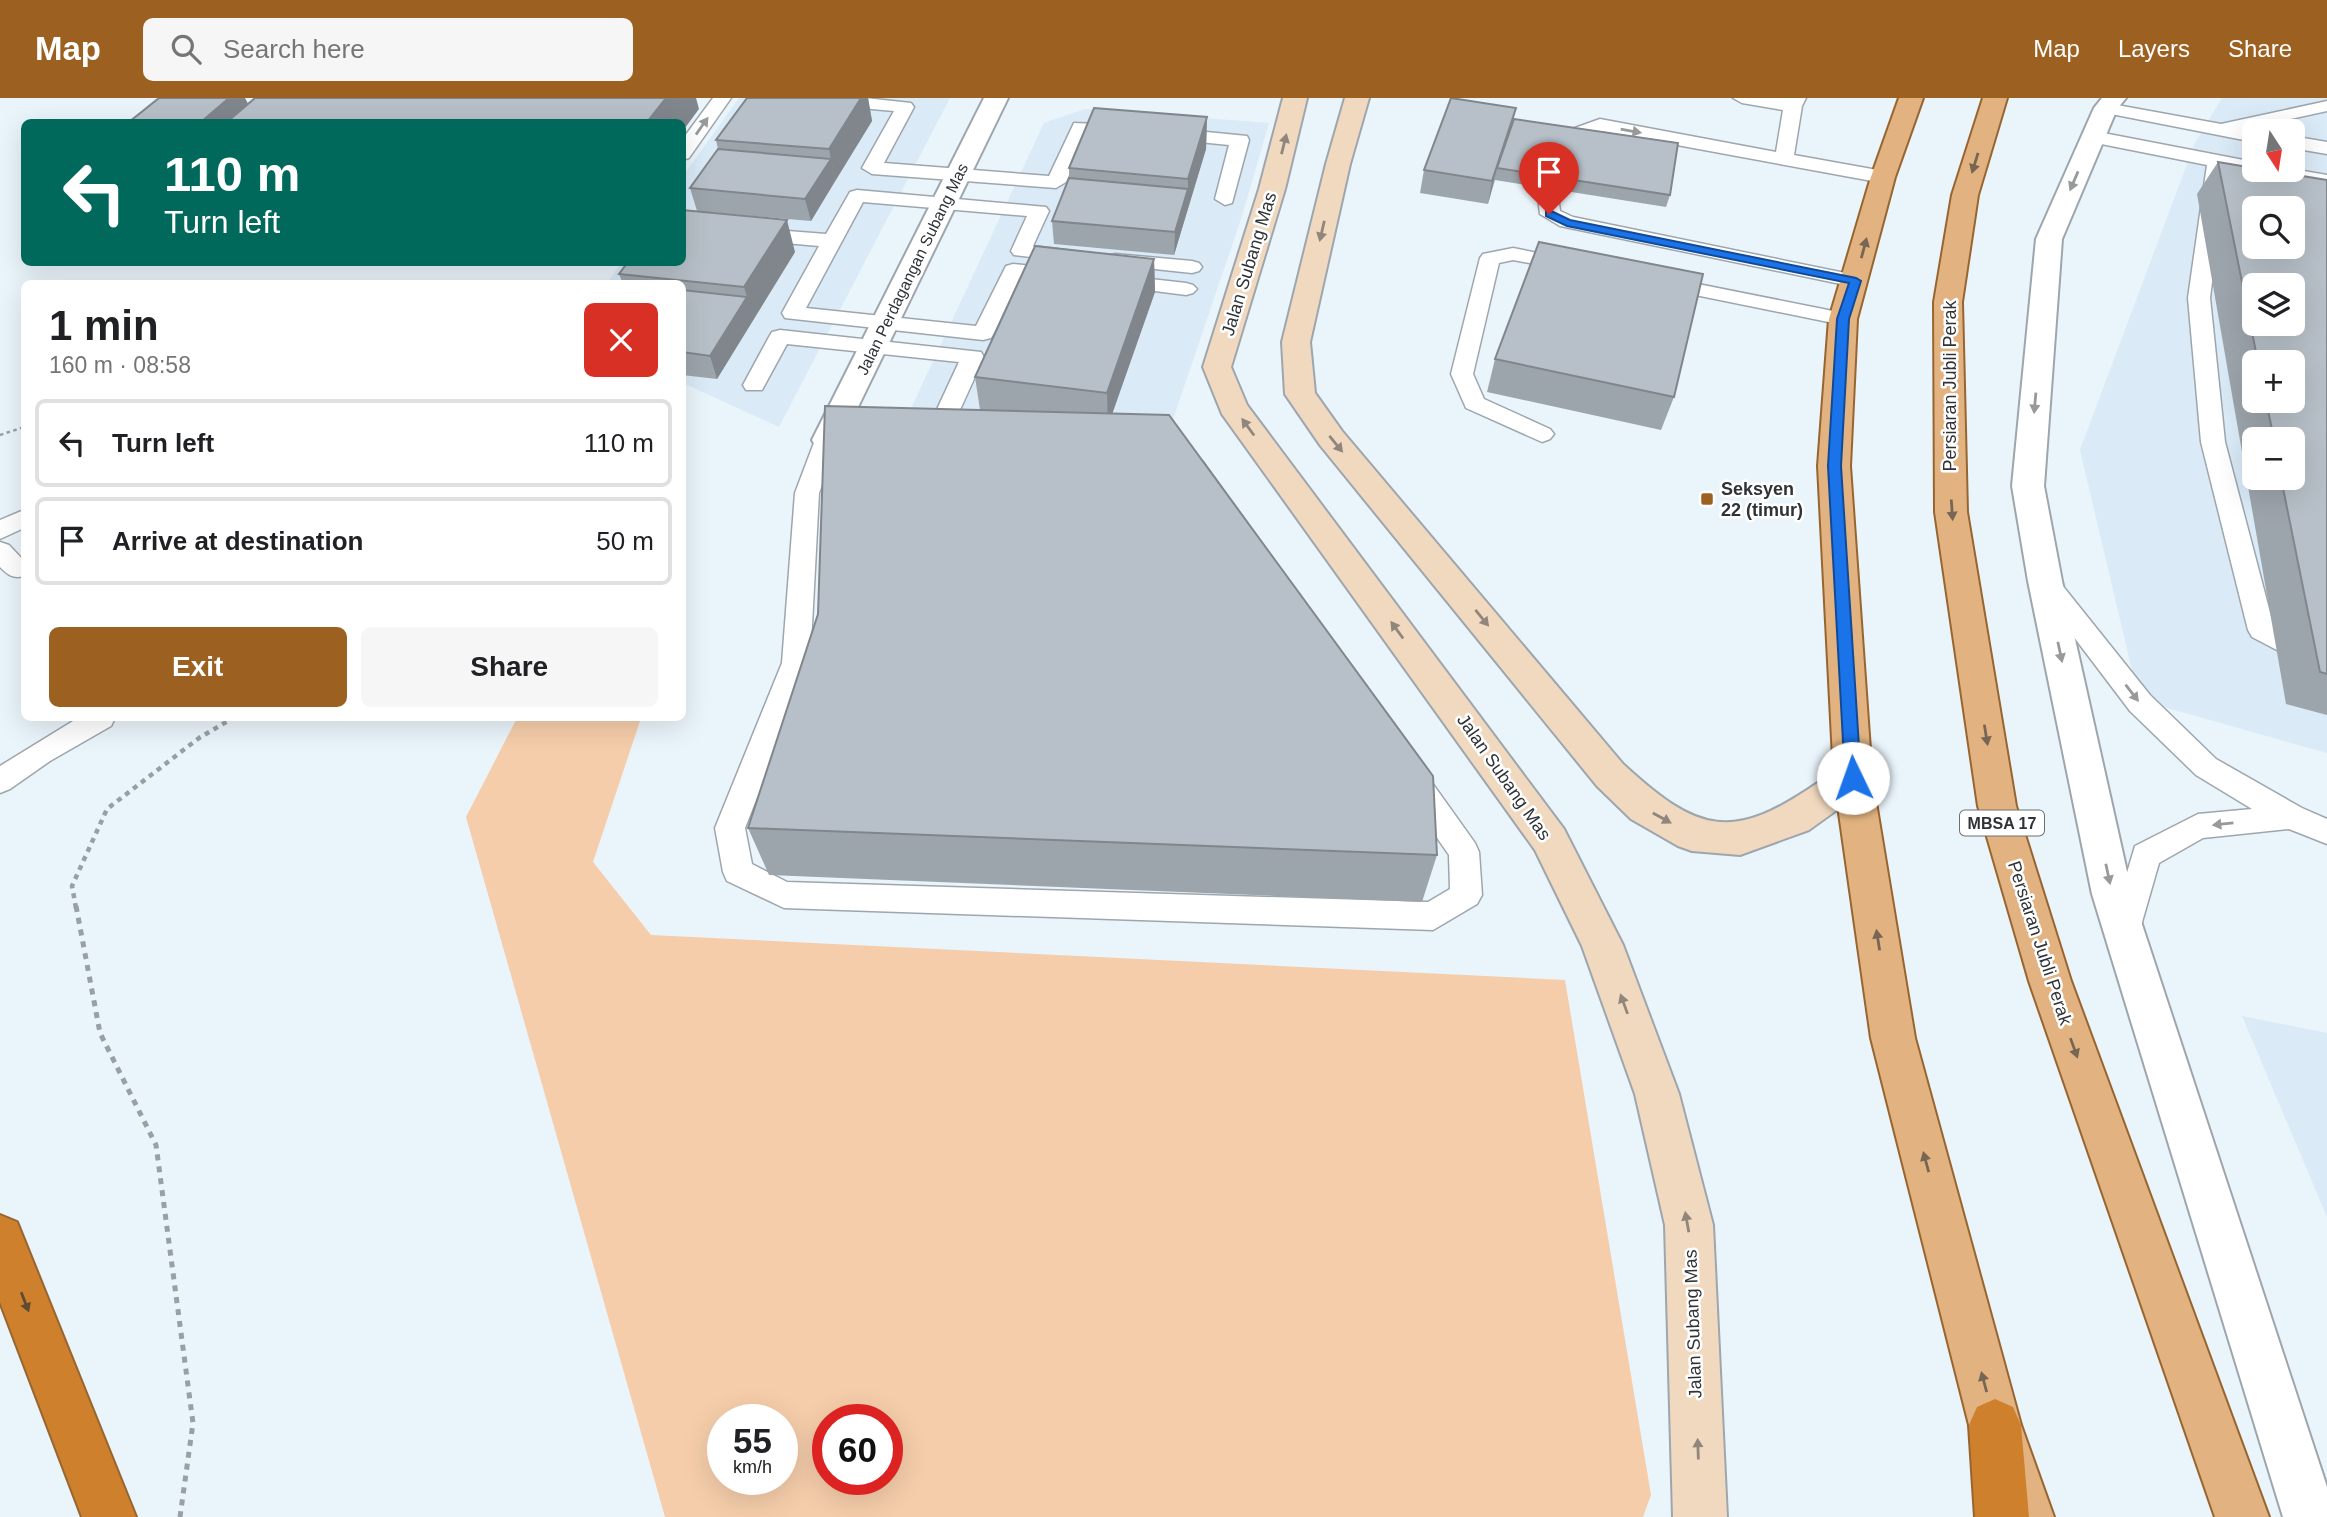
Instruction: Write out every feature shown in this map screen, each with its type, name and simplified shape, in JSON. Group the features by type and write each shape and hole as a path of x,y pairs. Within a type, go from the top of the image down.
{"highway":[{"path":"0,1239 109,1517"},
{"path":"1995,1425 2002,1517"}],"main road":[{"path":"1911,98 1883,177 1856,281 1843,319 1834,466 1853,778 1893,1038 1995,1425 2027,1517"},
{"name":"Persiaran Jubli Perak","path":"1995,98 1965,195 1948,302 1951,512 1997,806 2049,981 2242,1517"}],"street":[{"name":"Jalan Perdagangan Subang Mas","path":"827,440 996,98"},
{"name":"Jalan Subang Mas","path":"1356,101 1311,99 1304,179 1296,342 1300,394 1331,438 1610,775 1645,808 1692,835 1741,839 1795,819 1853,778"},
{"name":"Jalan Subang Mas","path":"1356,101 1304,179 1217,366 1233,407 1549,840 1602,945 1657,1094 1689,1225 1700,1517"},
{"path":"2104,114 2049,239 2028,486 2045,581 2112,894 2310,1517"}],"lane":[{"path":"686,148 722,98"},
{"path":"805,98 905,107 872,168 1056,182 1081,127 1240,140 1225,199"},
{"path":"1742,98 1795,102 1784,158"},
{"path":"2214,129 2327,106"},
{"path":"2104,114 2242,134"},
{"path":"2104,114 2217,161 2242,165"},
{"path":"1565,138 1600,125 1883,177"},
{"path":"2305,144 2327,148"},
{"path":"2217,161 2199,298 2213,442 2261,630 2327,666"},
{"path":"2305,177 2327,181"},
{"path":"1547,188 1549,214 1567,222 1856,281"},
{"path":"1041,428 945,418 972,357 793,313 857,196 1039,211 1021,251 1185,289"},
{"path":"731,232 832,241"},
{"path":"1542,434 1474,402 1462,374 1490,258 1513,254 1593,270"},
{"path":"754,385 780,337 984,334 1013,270 1192,267"},
{"path":"1633,277 1843,319"},
{"path":"827,440 1133,448 1171,452 1194,468 1464,852 1466,895 1433,916 784,895 738,872 730,828 796,663 807,492 827,440"},
{"path":"0,530 21,520"},
{"path":"2045,581 2140,703 2206,767 2291,817 2327,832"},
{"path":"0,781 40,753 96,721"},
{"path":"2125,933 2146,855 2198,826 2291,817"}],"path":[{"path":"0,435 21,428"},
{"path":"180,1517 193,1423 156,1145 100,1034 72,886 107,809 199,738 228,721"}],"shaded area":[{"path":"739,98 950,98 779,427 686,384 686,280 609,280 619,266 686,266 686,172"},
{"path":"2222,98 2327,98 2327,753 2139,700 2080,450 2195,143"},
{"path":"1085,109 1269,123 1242,216 1167,437 901,430 1044,123"},
{"path":"515,721 640,721 593,862 651,935 1565,980 1651,1495 1643,1517 665,1517 466,817"},
{"path":"2242,1016 2327,1033 2327,1217"}],"building":[{"path":"159,98 229,98 204,119 133,119"},
{"path":"255,98 666,98 649,119 230,119"},
{"path":"747,98 861,98 829,149 716,140"},
{"path":"1451,98 1516,108 1492,181 1424,170"},
{"path":"1094,108 1207,117 1188,179 1069,168"},
{"path":"1514,119 1678,143 1670,195 1497,168"},
{"path":"718,149 831,159 805,199 690,188"},
{"path":"2218,162 2242,166 2242,182 2305,182 2305,176 2327,180 2327,674 2320,672 2283,490 2305,490 2305,427 2271,427 2269,413 2305,413 2305,350 2256,350 2253,336 2305,336 2305,273 2242,273 2242,282"},
{"path":"1069,178 1188,189 1175,232 1052,221"},
{"path":"686,210 787,220 744,287 619,274 625,266 686,266"},
{"path":"1539,242 1703,274 1674,397 1495,359"},
{"path":"1035,246 1154,259 1107,393 975,377"},
{"path":"686,290 747,297 710,356 686,353"},
{"path":"825,406 1169,415 1433,776 1437,855 748,828 818,614"}],"place":[{"name":"Seksyen 22 (timur)","path":"1707,499"}],"route":[{"path":"1549,214 1567,222 1856,281 1843,319 1834,466 1853,778"}]}
